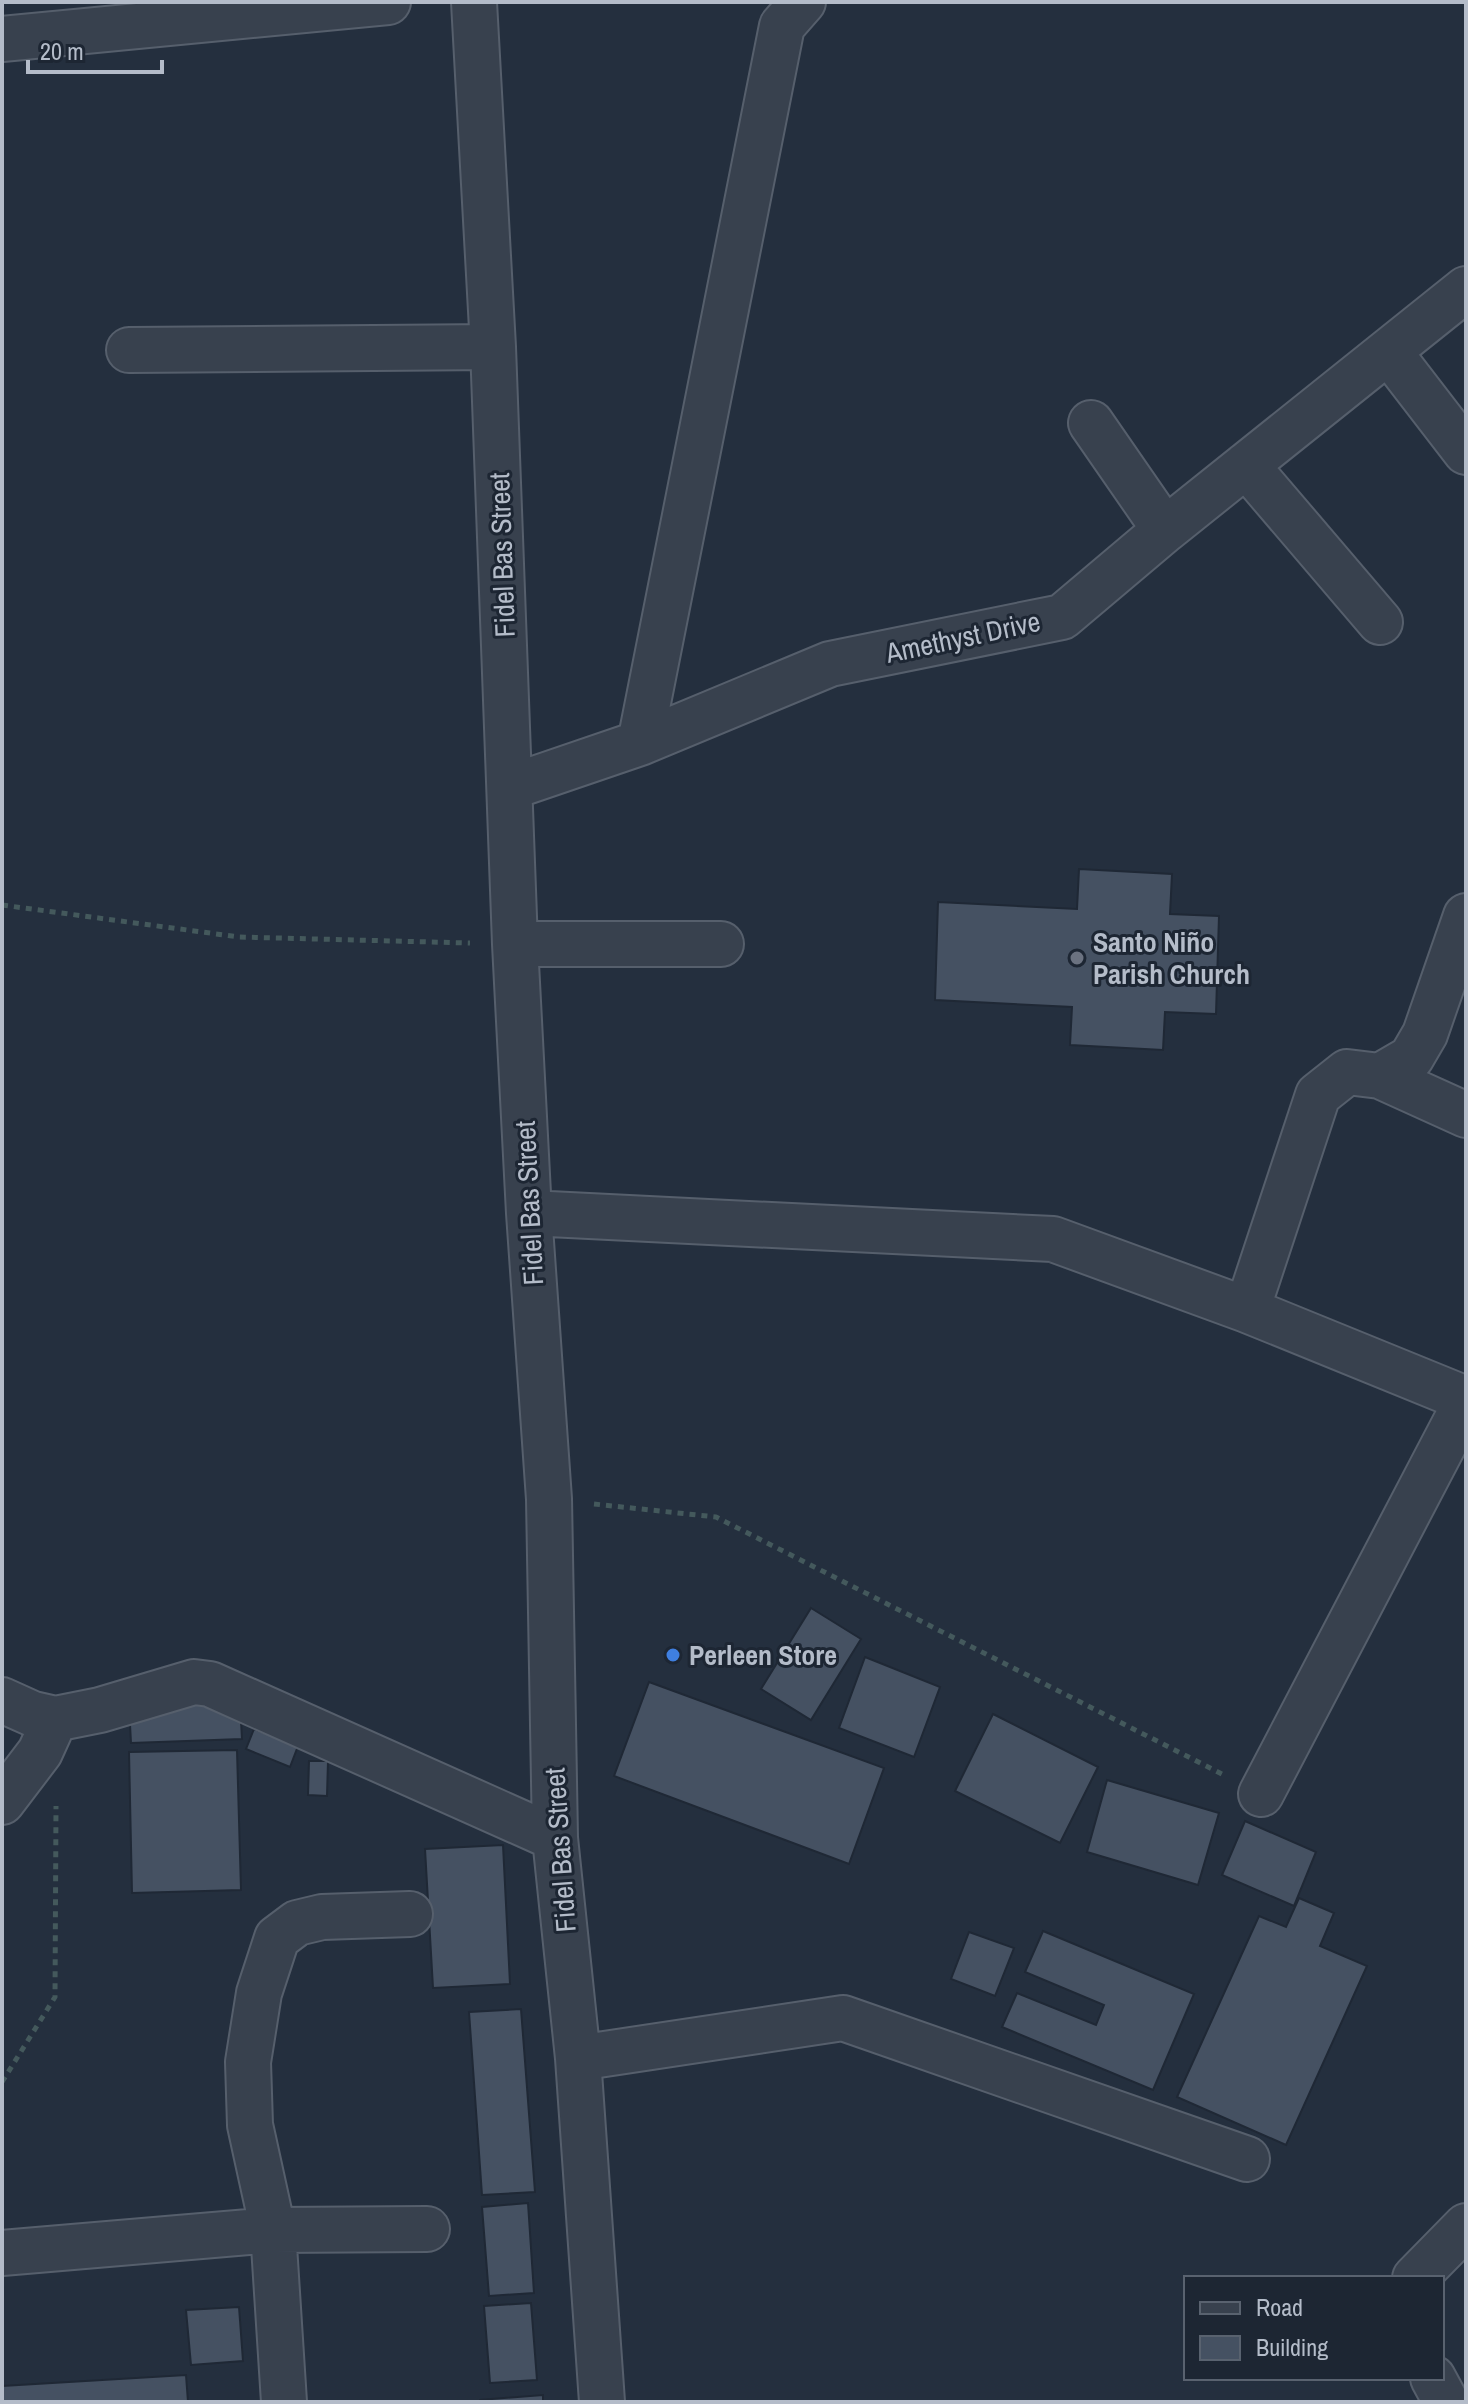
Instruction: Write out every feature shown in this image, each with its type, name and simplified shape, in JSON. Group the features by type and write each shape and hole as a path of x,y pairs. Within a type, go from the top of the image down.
{"street":[{"path":"2,39 388,2"},
{"name":"Fidel Bas Street","path":"474,2 493,347 515,944 529,1213 549,1499 555,1838 578,2058 602,2402"},
{"path":"640,743 782,26 803,2"},
{"name":"Amethyst Drive","path":"511,787 640,743 830,664 1062,617 1165,530 1466,289"},
{"path":"129,350 493,347"},
{"path":"1389,352 1466,452"},
{"path":"1091,423 1165,530"},
{"path":"1246,465 1380,622"},
{"path":"1380,1076 1411,1058 1425,1034 1466,916"},
{"path":"515,944 721,944"},
{"path":"1247,1310 1318,1095 1347,1072 1380,1076 1466,1115"},
{"path":"529,1213 1053,1239 1247,1310 1466,1401 1261,1794"},
{"path":"2,1802 48,1735 100,1710 194,1682 210,1684 555,1838"},
{"path":"2,1700 33,1714 48,1735"},
{"path":"284,2402 273,2230 250,2125 248,2062 259,1993 277,1938 297,1923 322,1917 410,1914"},
{"path":"578,2058 843,2018 1247,2159"},
{"path":"1417,2276 1466,2226"},
{"path":"2,2253 273,2230 427,2229"},
{"path":"1434,2380 1446,2402"}],"path":[{"path":"2,905 239,937 515,944"},
{"path":"549,1499 716,1517 1261,1794"},
{"path":"2,2082 55,1997 57,1821 48,1735"}],"building":[{"name":"Santo Niño Parish Church","path":"1079,869 1172,874 1170,914 1219,916 1216,1014 1165,1012 1163,1050 1070,1045 1072,1007 935,1000 938,902 1077,909"},
{"path":"811,1608 861,1639 811,1720 761,1689"},
{"path":"865,1657 940,1687 914,1757 839,1728"},
{"path":"649,1682 884,1768 849,1864 614,1776"},
{"path":"240,1702 242,1739 131,1743 129,1706"},
{"path":"993,1714 1098,1767 1060,1843 955,1791"},
{"path":"254,1729 298,1746 290,1767 246,1749"},
{"path":"237,1750 241,1890 132,1893 129,1752"},
{"path":"309,1761 328,1761 327,1796 308,1795"},
{"path":"1107,1780 1219,1813 1198,1885 1087,1852"},
{"path":"1245,1821 1316,1852 1294,1906 1222,1875"},
{"path":"503,1845 510,1984 433,1988 425,1849"},
{"path":"1299,1898 1334,1913 1320,1946 1367,1966 1286,2145 1177,2097 1259,1916 1286,1927"},
{"path":"1043,1931 1194,1994 1153,2090 1002,2027 1017,1993 1096,2025 1104,2005 1025,1972"},
{"path":"969,1932 1014,1948 995,1996 951,1979"},
{"path":"521,2009 535,2192 482,2195 469,2012"},
{"path":"528,2203 534,2293 489,2296 482,2207"},
{"path":"531,2303 537,2380 490,2383 484,2306"},
{"path":"239,2307 243,2361 191,2365 186,2310"},
{"path":"186,2375 188,2402 2,2402 2,2386"},
{"path":"543,2395 543,2402 480,2402 480,2400"}],"place":[{"name":"Santo Niño Parish Church","path":"1077,958"},
{"name":"Perleen Store","path":"673,1655"}]}
